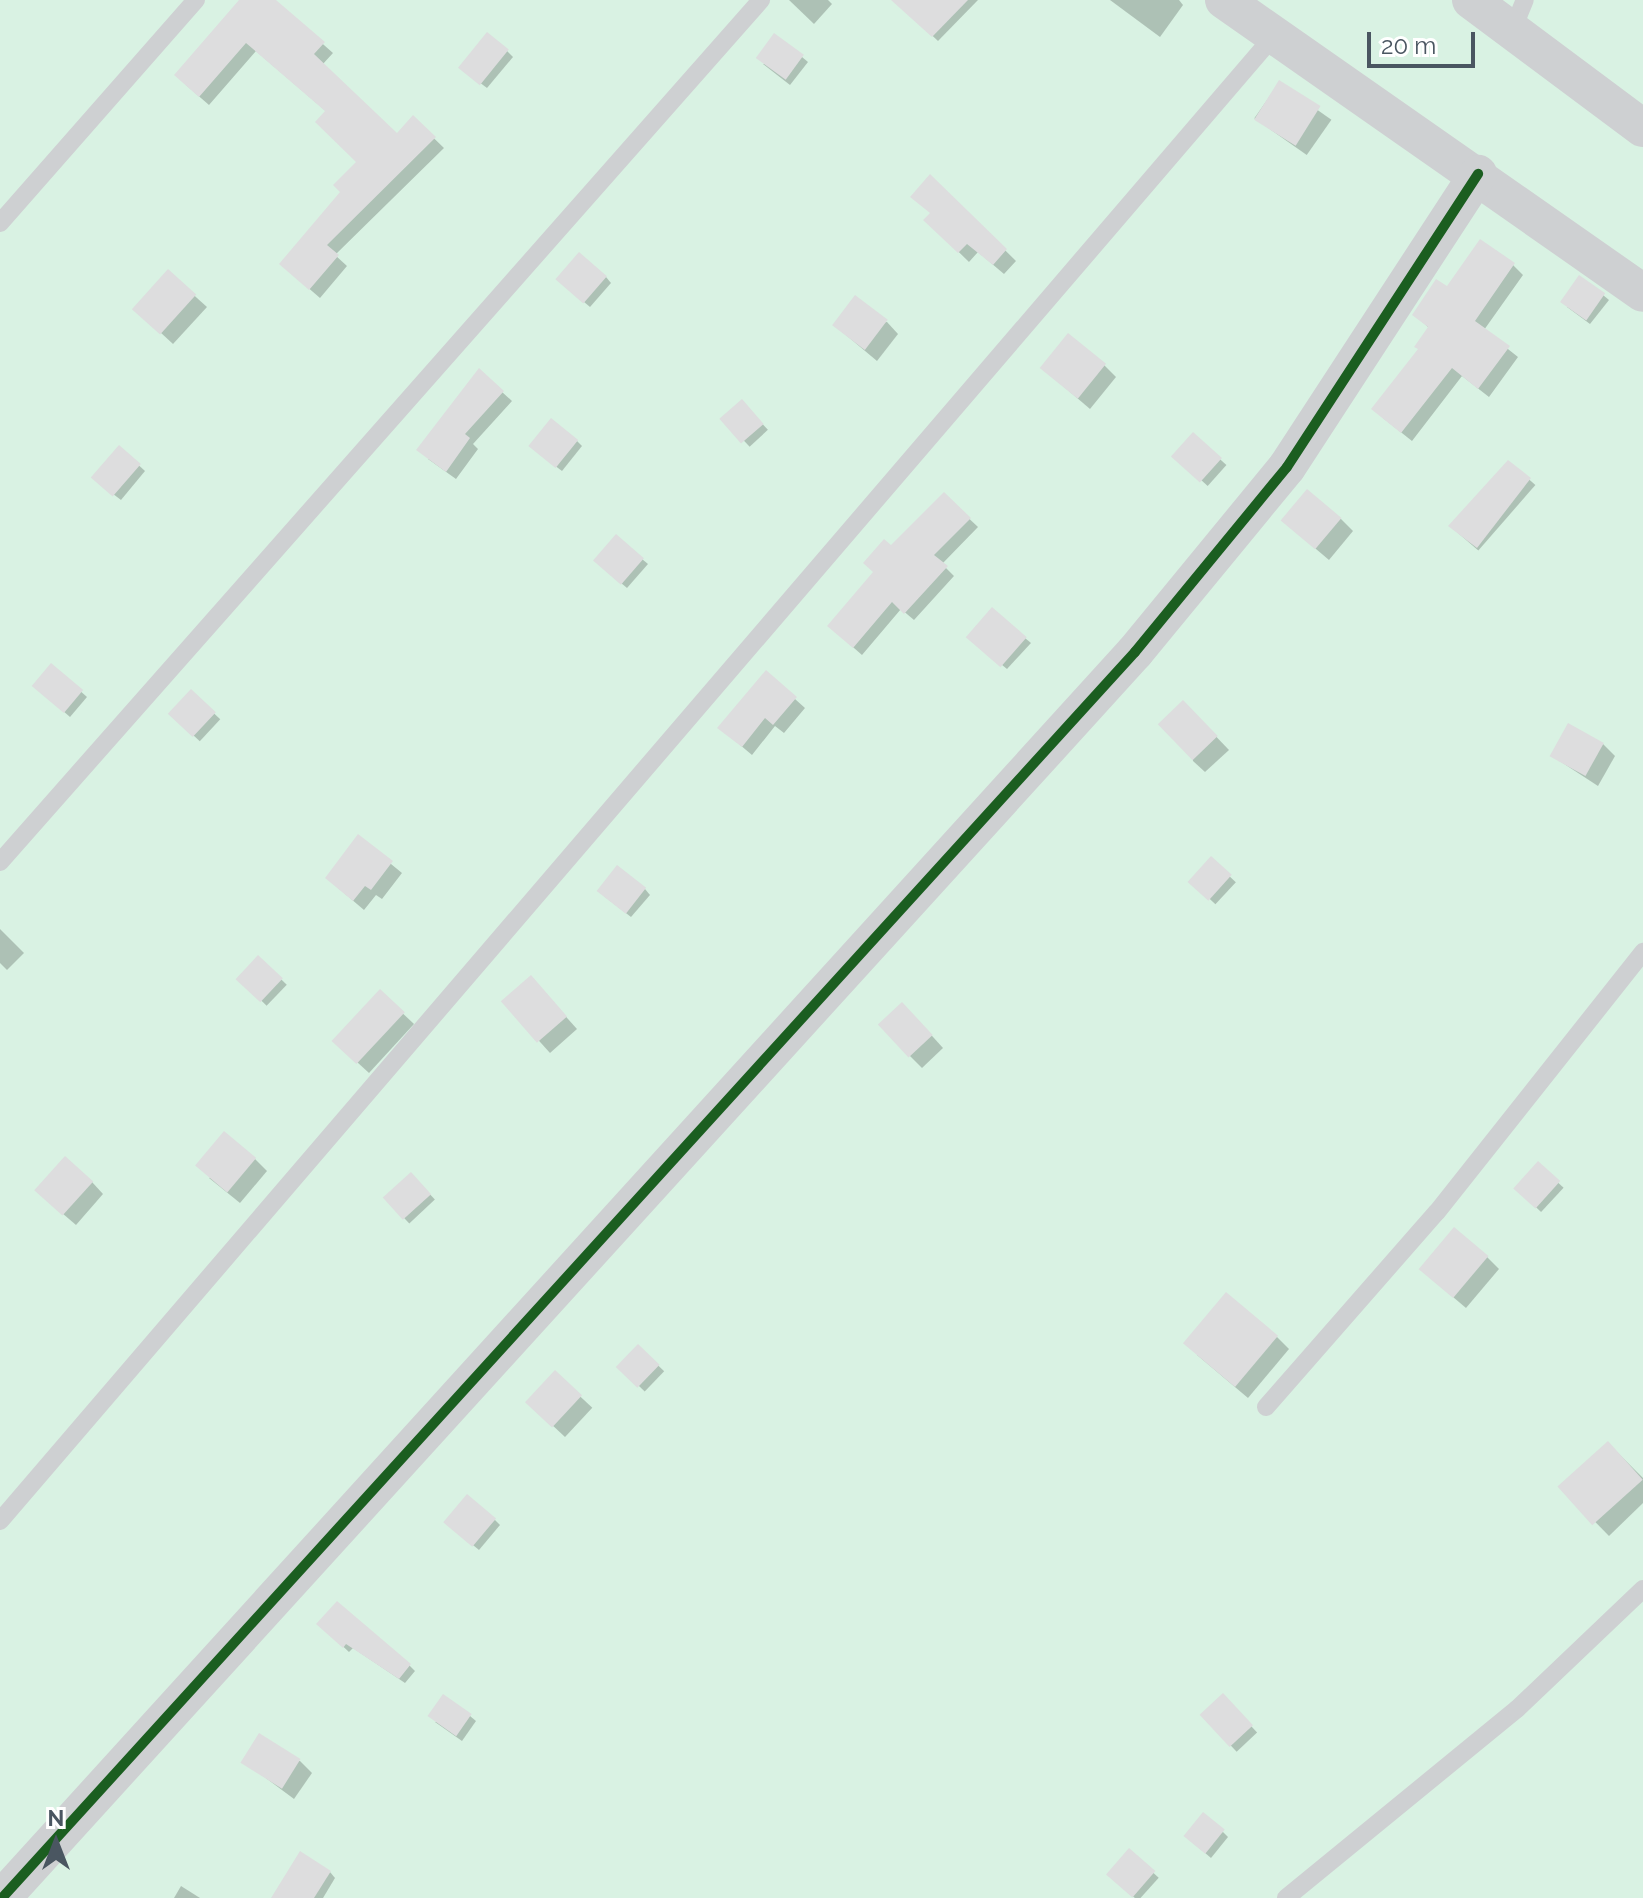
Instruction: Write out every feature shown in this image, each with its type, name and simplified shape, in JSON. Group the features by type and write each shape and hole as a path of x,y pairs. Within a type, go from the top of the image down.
{"street":[{"path":"1224,0 1272,38 1478,174 1643,293"},
{"path":"1471,0 1519,14 1643,128"},
{"path":"2,1898 1135,652 1287,467 1478,174"}],"lane":[{"path":"0,223 196,0"},
{"path":"0,862 761,0"},
{"path":"0,1521 1272,38"},
{"path":"1266,1407 1437,1212 1643,952"},
{"path":"1286,1898 1517,1709 1643,1589"}],"green space":[{"path":"0,0 1643,0 1643,1898 0,1898"}],"building":[{"path":"239,0 276,0 325,42 314,54 397,133 413,115 436,137 327,245 339,255 309,290 279,264 340,192 333,185 356,162 315,122 325,111 246,43 199,97 174,75"},
{"path":"891,0 968,0 932,37"},
{"path":"487,32 509,50 480,85 458,68"},
{"path":"774,33 804,55 786,80 756,58"},
{"path":"1279,80 1321,106 1296,146 1254,120"},
{"path":"930,174 1007,249 993,265 967,244 958,253 923,220 930,213 910,197"},
{"path":"1480,239 1515,263 1475,321 1510,346 1478,389 1452,368 1401,433 1371,409 1418,349 1414,347 1428,327 1412,315 1436,279 1447,286"},
{"path":"579,252 607,276 583,303 555,279"},
{"path":"168,269 196,294 160,335 132,309"},
{"path":"1579,275 1605,293 1586,320 1560,302"},
{"path":"855,295 888,320 865,350 832,325"},
{"path":"1068,333 1106,364 1078,399 1040,368"},
{"path":"479,368 504,391 465,434 470,438 446,472 416,450"},
{"path":"742,399 764,424 741,444 719,419"},
{"path":"551,418 578,440 556,468 528,446"},
{"path":"1193,432 1222,458 1200,483 1171,457"},
{"path":"119,445 141,464 113,496 91,477"},
{"path":"1508,460 1531,478 1477,548 1448,526"},
{"path":"1307,489 1341,518 1315,549 1281,520"},
{"path":"944,492 971,518 934,555 948,566 904,614 892,602 853,648 827,626 873,572 863,563 884,539 891,545"},
{"path":"616,534 644,558 621,585 593,560"},
{"path":"992,607 1027,637 1000,667 966,637"},
{"path":"51,663 83,690 64,713 32,686"},
{"path":"766,670 797,697 773,725 765,718 742,747 717,728"},
{"path":"191,689 216,712 193,737 168,714"},
{"path":"1183,700 1218,736 1193,760 1158,724"},
{"path":"1568,723 1604,743 1585,776 1550,756"},
{"path":"358,834 393,861 371,890 365,886 353,901 325,878"},
{"path":"1211,856 1232,875 1208,901 1188,882"},
{"path":"617,865 646,888 626,914 597,891"},
{"path":"258,955 283,978 260,1002 235,979"},
{"path":"531,975 567,1017 537,1043 501,1001"},
{"path":"380,989 405,1012 356,1064 332,1041"},
{"path":"902,1002 933,1035 909,1057 878,1025"},
{"path":"224,1131 256,1158 227,1192 195,1165"},
{"path":"65,1156 93,1181 62,1216 34,1190"},
{"path":"1538,1161 1560,1181 1536,1209 1513,1188"},
{"path":"411,1172 431,1194 403,1220 383,1197"},
{"path":"1454,1227 1488,1256 1453,1298 1419,1269"},
{"path":"1226,1292 1278,1336 1235,1387 1183,1343"},
{"path":"638,1344 660,1365 637,1388 616,1367"},
{"path":"555,1370 582,1395 552,1427 525,1402"},
{"path":"1608,1441 1643,1480 1592,1525 1557,1487"},
{"path":"467,1494 496,1518 472,1547 443,1522"},
{"path":"337,1601 411,1664 399,1679 346,1644 343,1648 316,1624"},
{"path":"1223,1693 1253,1725 1230,1747 1200,1715"},
{"path":"443,1694 472,1714 456,1736 428,1716"},
{"path":"259,1733 301,1759 282,1789 240,1763"},
{"path":"1203,1812 1225,1830 1205,1854 1183,1836"},
{"path":"1129,1848 1155,1871 1132,1897 1106,1874"},
{"path":"300,1851 331,1871 314,1898 271,1898"}],"cycle path":[{"path":"2,1898 1135,652 1287,467 1478,174"}]}
